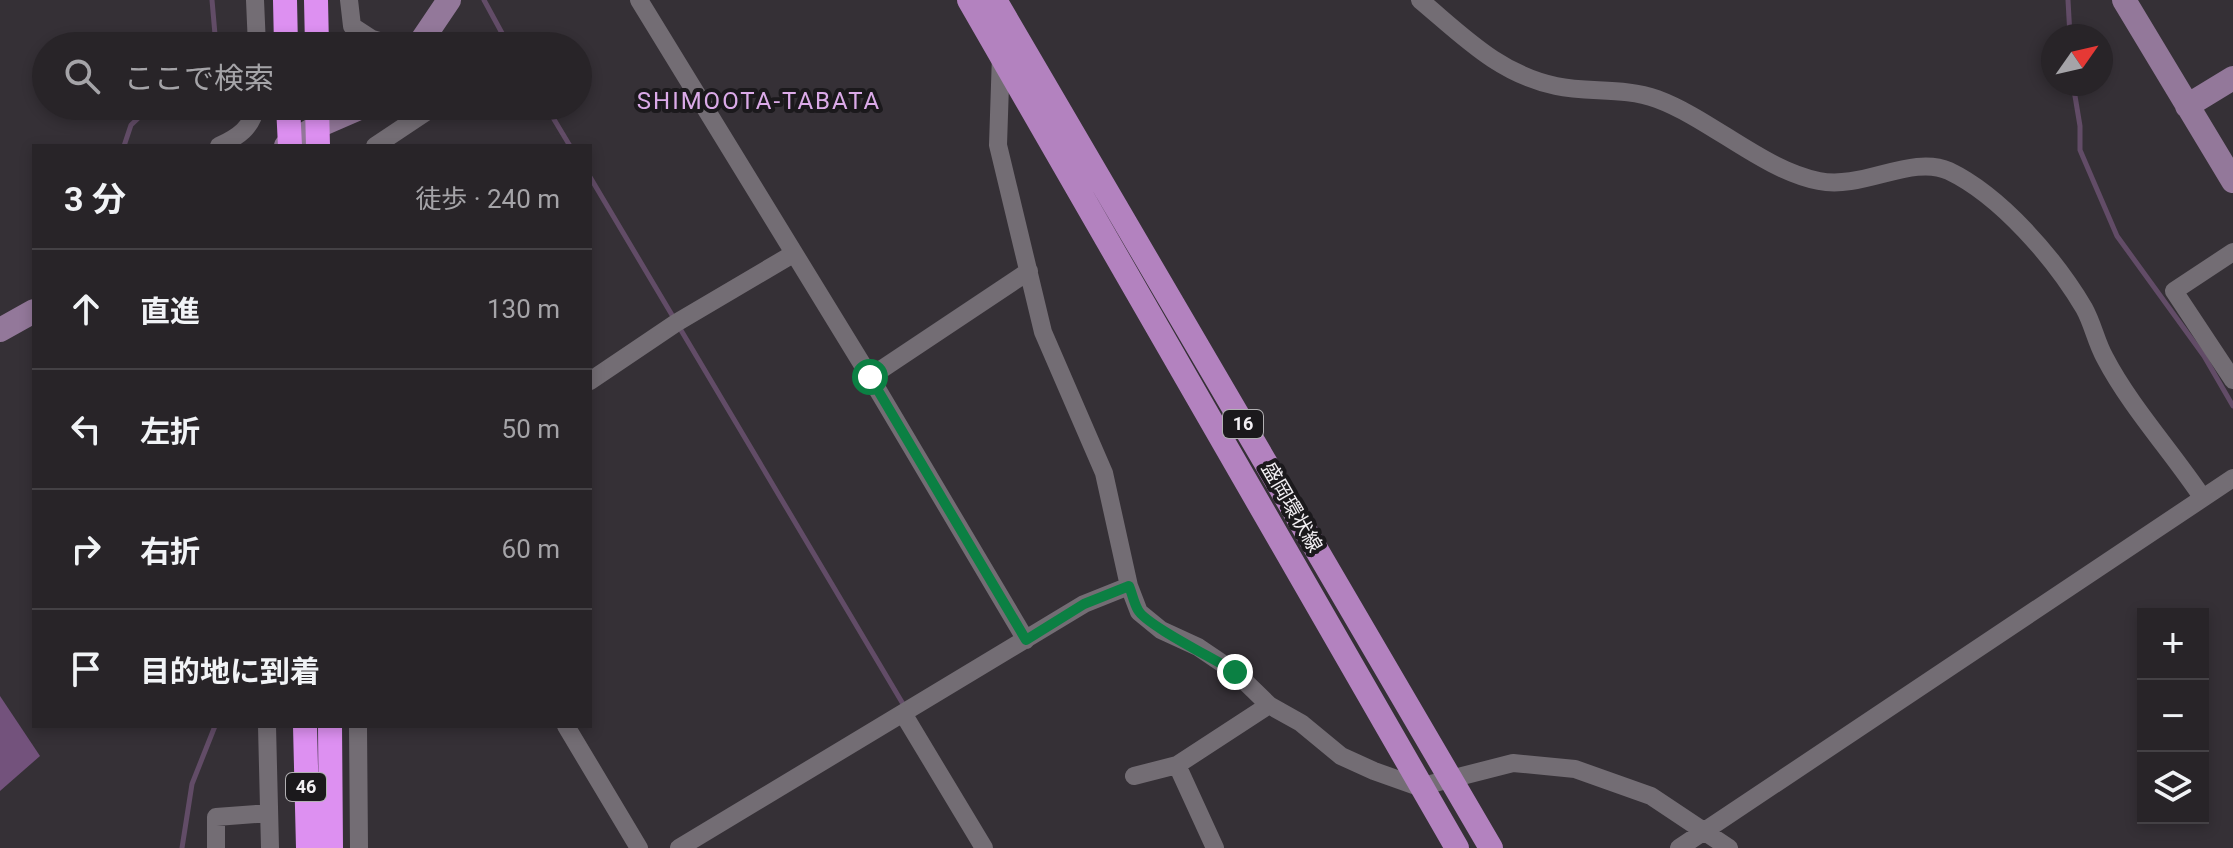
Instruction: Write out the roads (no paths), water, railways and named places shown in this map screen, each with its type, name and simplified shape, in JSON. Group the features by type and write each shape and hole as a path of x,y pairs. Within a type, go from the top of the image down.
{"highway":[{"path":"285,0 286,32"},
{"path":"316,0 317,32"},
{"path":"288,120 288,144"},
{"name":"46","path":"305,728 308,848"},
{"name":"46","path":"330,728 331,848"}],"main road":[{"name":"盛岡環状線","path":"969,0 1419,787 1457,848"},
{"name":"盛岡環状線","path":"995,0 1491,848"}],"street":[{"path":"255,0 256,32"},
{"path":"349,0 352,26 361,32"},
{"path":"427,32 449,0"},
{"path":"639,0 870,377 1026,640"},
{"path":"1420,0 1493,62 1517,76 1558,87 1629,92 1658,100 1785,168 1818,181 1851,183 1913,167 1950,172 2010,215 2051,259 2085,310 2105,359 2202,497"},
{"path":"2124,0 2233,181"},
{"path":"1001,55 998,145 1043,332 1104,473 1129,586 1139,612 1161,630 1198,647 1235,672 1269,705 1301,723 1341,756 1419,787 1513,763 1575,769 1651,796 1729,848"},
{"path":"2187,106 2233,78"},
{"path":"223,144 238,137 253,120"},
{"path":"380,144 415,120"},
{"path":"290,144 318,126"},
{"path":"2233,252 2174,291 2233,380"},
{"path":"592,380 676,323 793,254"},
{"path":"870,377 1029,271"},
{"path":"0,330 32,312"},
{"path":"1679,848 2233,478"},
{"path":"679,848 1084,604 1129,586"},
{"path":"1134,776 1177,765 1269,705"},
{"path":"904,715 984,848"},
{"path":"267,728 270,848"},
{"path":"358,728 359,848"},
{"path":"567,728 639,848"},
{"path":"1177,765 1215,848"},
{"path":"216,848 216,817 269,813"}],"waterway":[{"path":"212,0 215,32"},
{"path":"484,0 501,32"},
{"path":"2068,0 2069,24"},
{"path":"2075,96 2080,150 2117,236 2204,356 2233,406"},
{"path":"125,144 131,125 136,120"},
{"path":"554,120 569,144"},
{"path":"592,180 906,709"},
{"path":"182,848 192,784 214,728"}],"district":[{"name":"SHIMOOTA-TABATA","path":"759,101"}]}
